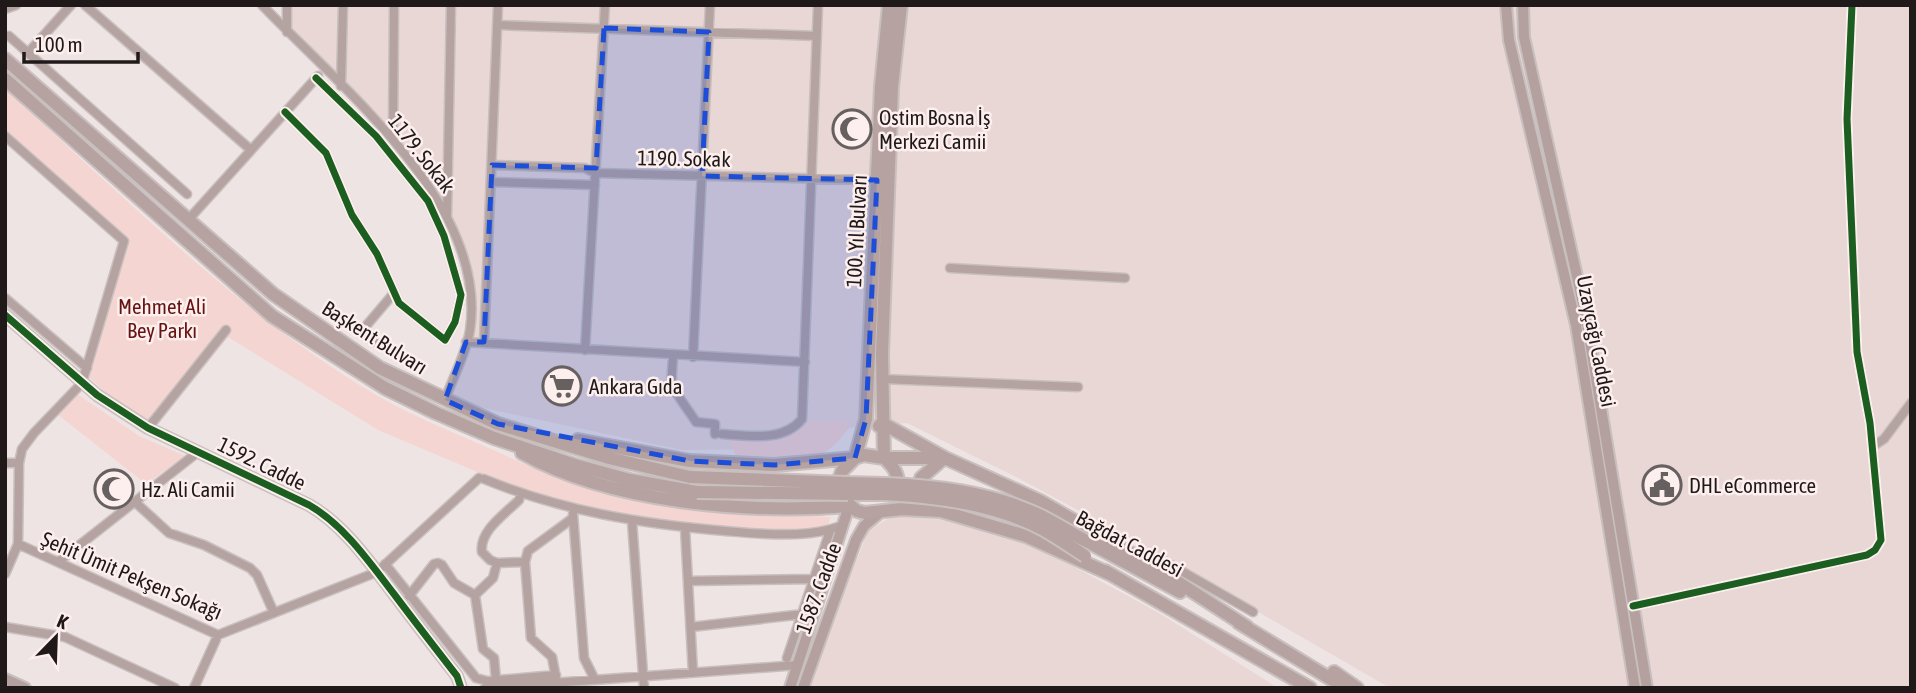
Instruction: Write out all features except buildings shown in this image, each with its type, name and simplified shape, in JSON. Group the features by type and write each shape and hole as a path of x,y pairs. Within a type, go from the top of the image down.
{"main road":[{"name":"100. Yıl Bulvarı","path":"855,458 866,419 881,86 889,5"},
{"name":"100. Yıl Bulvarı","path":"884,458 882,379 892,87 901,5"},
{"name":"Uzayçağı Caddesi","path":"1506,5 1509,40 1576,325 1635,688"},
{"name":"Uzayçağı Caddesi","path":"1524,7 1524,37 1586,317 1647,688"},
{"name":"Başkent Bulvarı","path":"5,59 273,294 380,368 498,424 609,458 690,477 848,494"},
{"name":"Başkent Bulvarı","path":"5,79 272,316 385,388 436,414 494,438 604,473 697,492 848,494"},
{"name":"1592. Cadde","path":"5,315 82,383 148,428 313,507 381,568 457,676 461,688"},
{"path":"866,419 870,425 875,427 882,424 945,458 1040,501 1153,566 1247,628"},
{"path":"498,424 690,461 774,465 855,458"},
{"path":"494,438 538,463 586,482 627,493 757,507 807,507 848,494 885,489"},
{"path":"945,458 884,458 864,454 847,464 839,480 840,490 848,494 865,513 902,509 935,511 1008,529 1110,574"},
{"path":"883,510 895,498 898,480 896,471 884,458"},
{"path":"935,511 927,506 918,493 921,478 945,458"},
{"path":"774,465 807,472 815,477 823,489 818,500 807,507"},
{"name":"Bağdat Caddesi","path":"885,489 958,490 1005,502 1037,514 1287,650 1339,684"},
{"name":"Bağdat Caddesi","path":"885,489 1000,512 1042,529 1110,574 1310,688"},
{"name":"1587. Cadde","path":"790,688 843,525 848,494"},
{"name":"1587. Cadde","path":"803,688 856,540 864,526 883,510"},
{"path":"1287,650 1313,660 1357,688"},
{"path":"1274,666 1294,688"},
{"path":"5,679 25,688"}],"street":[{"path":"5,9 16,5"},
{"path":"28,53 71,5"},
{"path":"85,5 251,150"},
{"name":"1179. Sokak","path":"262,5 393,139 423,177 447,216 462,254 471,293 470,332 445,400"},
{"path":"287,5 287,32"},
{"path":"341,86 343,5"},
{"path":"393,139 394,5"},
{"path":"447,216 451,5"},
{"path":"484,342 498,5"},
{"path":"585,350 605,5"},
{"path":"693,357 710,5"},
{"path":"673,355 674,390 680,395 696,422 715,424 719,434 775,435 795,428 802,419 818,5"},
{"path":"1633,606 1871,552 1880,543 1882,536 1872,447 1857,352 1847,119 1852,5"},
{"path":"497,24 817,36"},
{"path":"9,36 187,194"},
{"path":"188,220 324,69"},
{"path":"285,112 326,153 352,215 377,254 399,303 445,340 455,322 461,295 444,236 428,201 376,136 316,78"},
{"path":"5,136 124,241 82,383 22,449 19,463 18,544 5,574"},
{"name":"1190. Sokak","path":"492,165 585,167 595,173 877,180"},
{"path":"491,182 595,185"},
{"path":"950,268 1125,278"},
{"path":"394,293 360,333 412,363"},
{"path":"5,298 87,369"},
{"path":"148,428 226,330"},
{"path":"466,342 805,362"},
{"path":"882,379 1078,387"},
{"path":"1872,447 1884,439 1911,403"},
{"path":"58,562 198,452"},
{"path":"5,463 19,463"},
{"name":"Şehit Ümit Pekşen Sokağı","path":"18,544 218,635 381,568 482,478 520,494"},
{"path":"525,562 497,563 482,552 482,540 519,500 520,494 573,513 685,528 763,534 830,531 843,525"},
{"path":"135,502 169,533 204,545 250,568 257,575 274,613"},
{"path":"561,682 552,656 531,638 525,562 528,551 573,513"},
{"path":"573,513 584,658 595,680"},
{"path":"632,521 644,688"},
{"path":"685,528 693,673"},
{"path":"787,658 830,531"},
{"path":"1157,557 1253,612"},
{"path":"410,596 434,564 438,563 454,583 475,596 483,649 494,658 496,680"},
{"path":"475,596 493,578 497,563"},
{"path":"381,568 410,596 472,676 483,681 561,682"},
{"path":"688,581 815,579"},
{"path":"691,627 804,614"},
{"path":"5,626 65,637 174,688"},
{"path":"194,688 218,635"},
{"path":"485,688 799,664"}],"highlighted area":[{"path":"604,28 709,32 702,176 877,180 866,419 855,458 774,465 690,461 498,424 445,400 466,342 484,342 492,165 596,168"}],"shaded area":[{"path":"287,5 1911,5 1911,688 1390,688 1132,539 907,423 849,428 831,448 682,450 445,400 466,342 471,293 447,216 393,139 287,32"},
{"path":"895,514 950,520 1025,540 1159,613 1278,688 807,688 868,531"}],"green space":[{"name":"Mehmet Ali Bey Parkı","path":"5,89 229,291 326,363 390,403 536,469 598,492 640,502 694,509 830,517 828,527 792,530 741,529 650,521 613,515 520,490 378,430 228,337 157,425 112,398 82,371 120,233 5,133"},
{"path":"77,394 139,436 185,456 146,484 57,414"},
{"path":"809,422 850,422 840,439 829,449 805,458 737,458 728,438 771,440 789,435"}],"cycle path":[{"path":"1633,606 1867,555 1875,550 1881,540 1870,423 1857,352 1847,119 1852,5"},
{"path":"285,112 326,153 352,215 377,254 399,303 445,340 455,322 461,295 444,236 428,201 376,136 316,78"},
{"path":"5,315 97,395 148,428 322,513 356,545 376,570 457,676 461,688"}],"place":[{"name":"Ostim Bosna İş Merkezi Camii","path":"852,129"},
{"name":"Ankara Gıda","path":"562,386"},
{"name":"DHL eCommerce","path":"1662,485"},
{"name":"Hz. Ali Camii","path":"114,489"}]}
